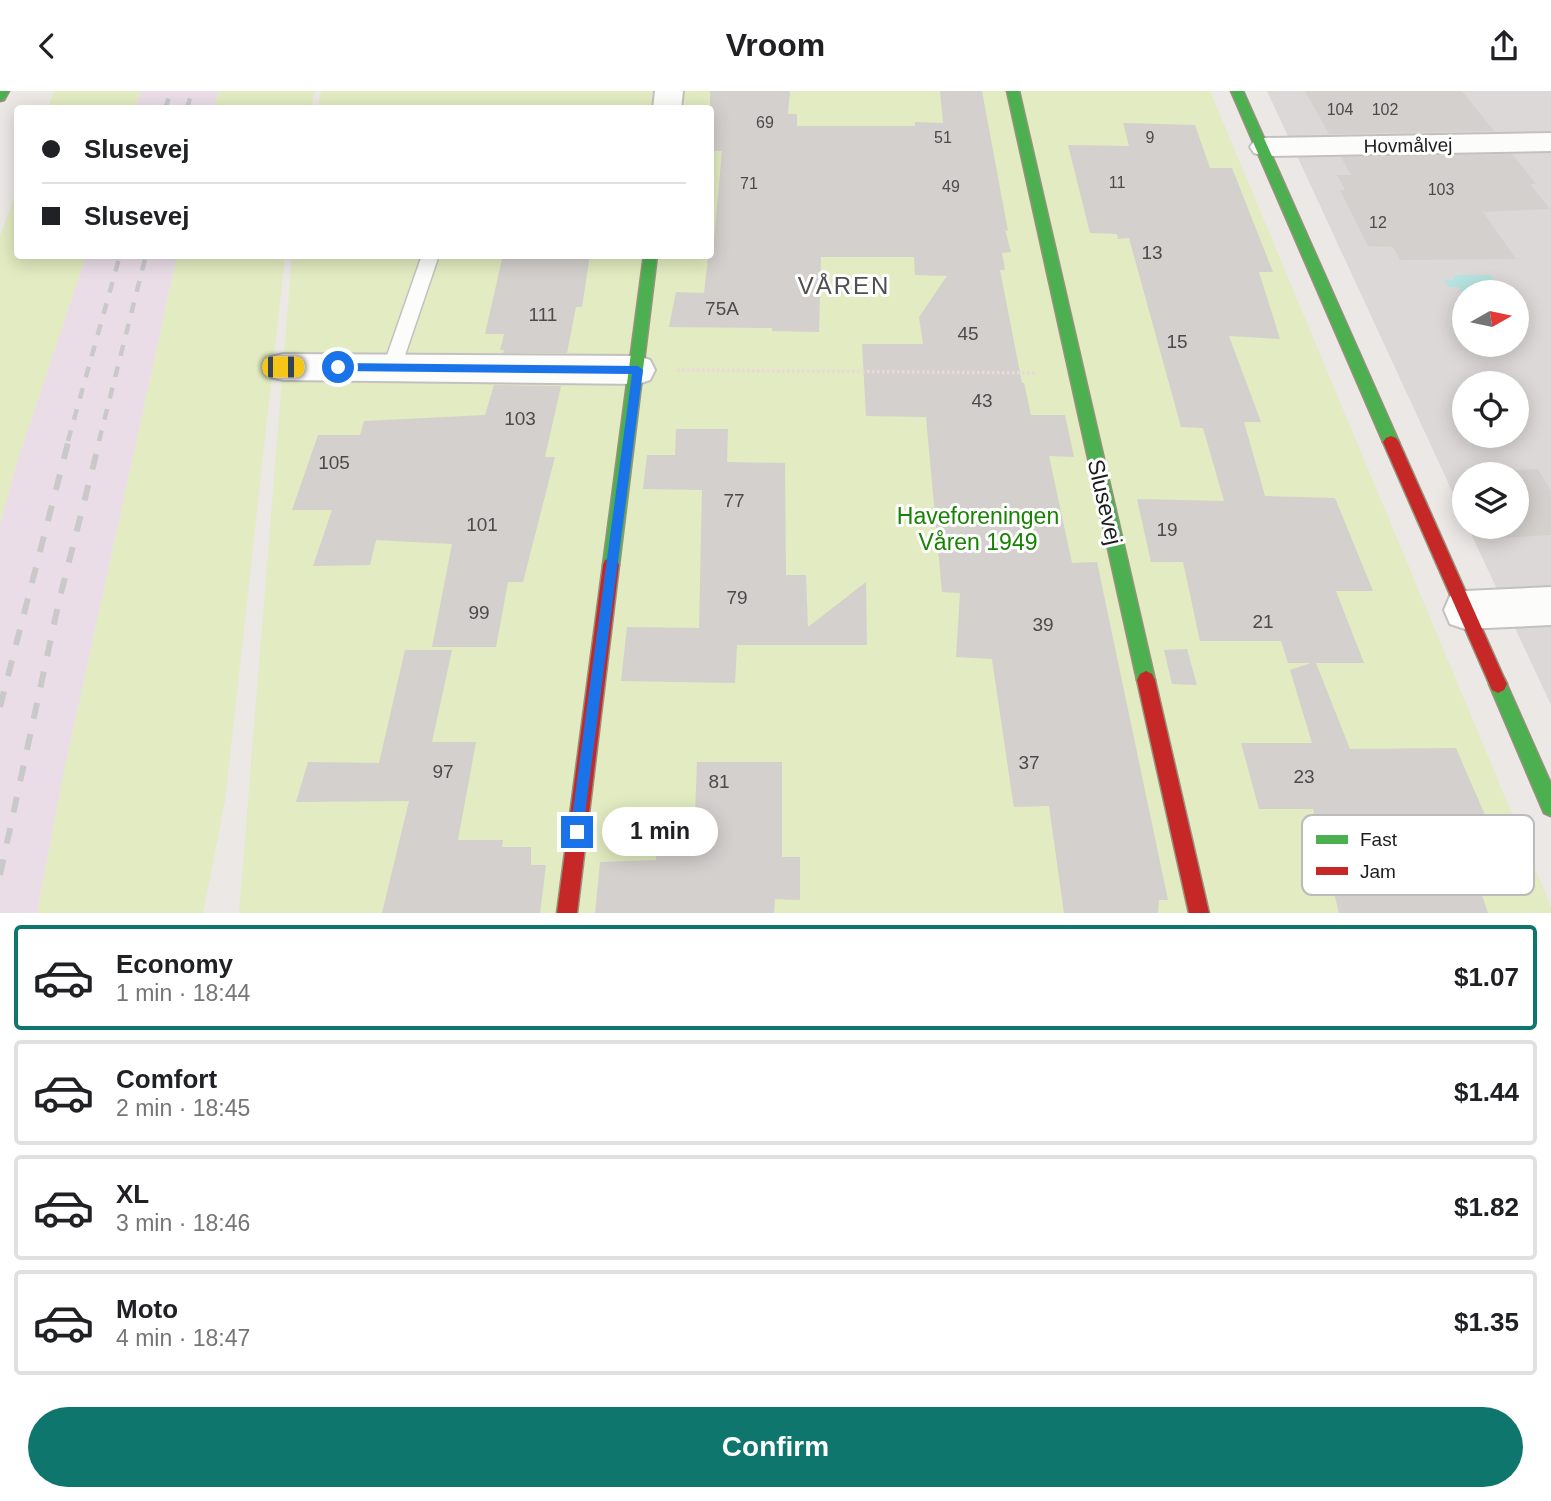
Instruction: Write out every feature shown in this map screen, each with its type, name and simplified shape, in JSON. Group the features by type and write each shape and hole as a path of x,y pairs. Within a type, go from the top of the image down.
{"main road":[{"path":"0,98 3,91"},
{"name":"Slusevej","path":"1013,91 1199,913"},
{"path":"1237,91 1264,147 1551,806"},
{"path":"566,913 651,259"}],"street":[{"name":"Hovmålvej","path":"1264,147 1551,142"},
{"path":"283,367 638,370"},
{"path":"1465,610 1551,606"}],"lane":[{"path":"392,367 430,259"}],"path":[{"path":"638,370 1075,373"}],"shaded area":[{"path":"141,91 219,91 215,105 136,105"},
{"path":"1267,91 1551,91 1551,705 1474,539 1529,539 1529,462 1452,462 1452,491"},
{"path":"85,259 176,259 63,776 37,913 0,913 0,524 17,462"}],"green space":[{"path":"54,91 141,91 136,105 49,105"},
{"path":"219,91 315,91 312,105 215,105"},
{"name":"Haveforeningen Våren 1949","path":"321,91 1210,91 1513,815 1302,815 1302,895 1534,895 1534,866 1551,913 239,913 292,259 714,259 714,105 319,105"},
{"path":"14,197 14,259 85,259 17,462 0,524 0,236"},
{"path":"176,259 285,259 225,801 203,913 37,913 63,776"}],"water":[{"path":"1454,275 1491,275 1494,280 1454,280"},
{"path":"1444,279 1454,280 1452,287 1448,287"}],"building":[{"path":"710,91 790,91 788,114 797,114 797,126 915,126 915,122 943,123 940,91 982,91 1011,252 1002,253 1005,270 1000,270 1022,383 1031,415 1065,415 1074,457 1049,456 1072,563 1097,562 1168,900 1159,900 1158,913 1064,913 1049,806 1014,807 992,659 956,657 960,593 942,592 926,417 866,416 862,344 923,344 919,317 947,276 915,275 914,257 821,257 819,332 772,331 772,328 669,327 676,292 704,293 708,259 714,259 722,151 714,151 714,105 710,105"},
{"path":"1305,91 1462,91 1494,131 1329,134"},
{"path":"1123,123 1195,125 1210,168 1232,168 1273,272 1259,272 1280,339 1229,336 1261,422 1244,422 1265,496 1335,498 1373,591 1336,591 1364,663 1316,663 1350,749 1456,748 1485,815 1314,815 1313,809 1259,809 1241,743 1312,743 1290,670 1311,663 1288,663 1281,641 1200,641 1183,562 1151,562 1137,499 1224,501 1203,428 1181,427 1129,238 1118,239 1117,234 1090,233 1068,145 1129,146"},
{"path":"1512,154 1536,184 1530,184 1550,209 1483,212 1516,259 1400,260 1393,247 1368,246 1340,190 1345,190 1337,175 1351,175 1341,157"},
{"path":"502,259 589,259 582,307 576,307 567,353 503,353 504,350 500,350 504,334 485,334"},
{"path":"494,385 561,386 545,457 555,457 523,582 508,582 496,647 432,647 452,544 376,540 370,565 313,566 332,510 292,510 318,435 360,435 364,421 485,415"},
{"path":"676,429 728,429 727,462 785,463 786,575 806,575 808,627 866,582 867,645 737,645 735,683 621,681 627,627 699,628 702,490 643,489 647,455 675,455"},
{"path":"1529,469 1538,469 1551,491 1551,535 1529,536"},
{"path":"1187,649 1197,685 1172,684 1164,650"},
{"path":"405,650 452,650 432,742 476,742 458,840 503,840 502,847 531,847 531,865 546,865 540,913 382,913 409,801 296,802 308,762 379,763"},
{"path":"697,762 782,762 782,857 800,857 800,900 775,899 774,913 595,913 600,862 656,860 657,841 694,841"},
{"path":"1334,895 1482,895 1488,913 1339,913"}],"railway":[{"path":"166,105 171,91"},
{"path":"188,105 192,91"},
{"path":"68,441 119,259"},
{"path":"99,441 145,259"},
{"path":"0,707 69,439"},
{"path":"0,875 59,601 100,439"}],"traffic: fast":[{"path":"0,98 3,91"},
{"path":"1013,91 1146,680"},
{"path":"1237,91 1391,442"},
{"path":"611,565 650,259"},
{"path":"1498,684 1551,806"}],"traffic: jam":[{"path":"1391,442 1498,684"},
{"path":"567,913 611,565"},
{"path":"1146,680 1199,913"}],"district":[{"name":"VÅREN","path":"844,286"}],"route":[{"path":"338,367 638,370 577,832"}]}
